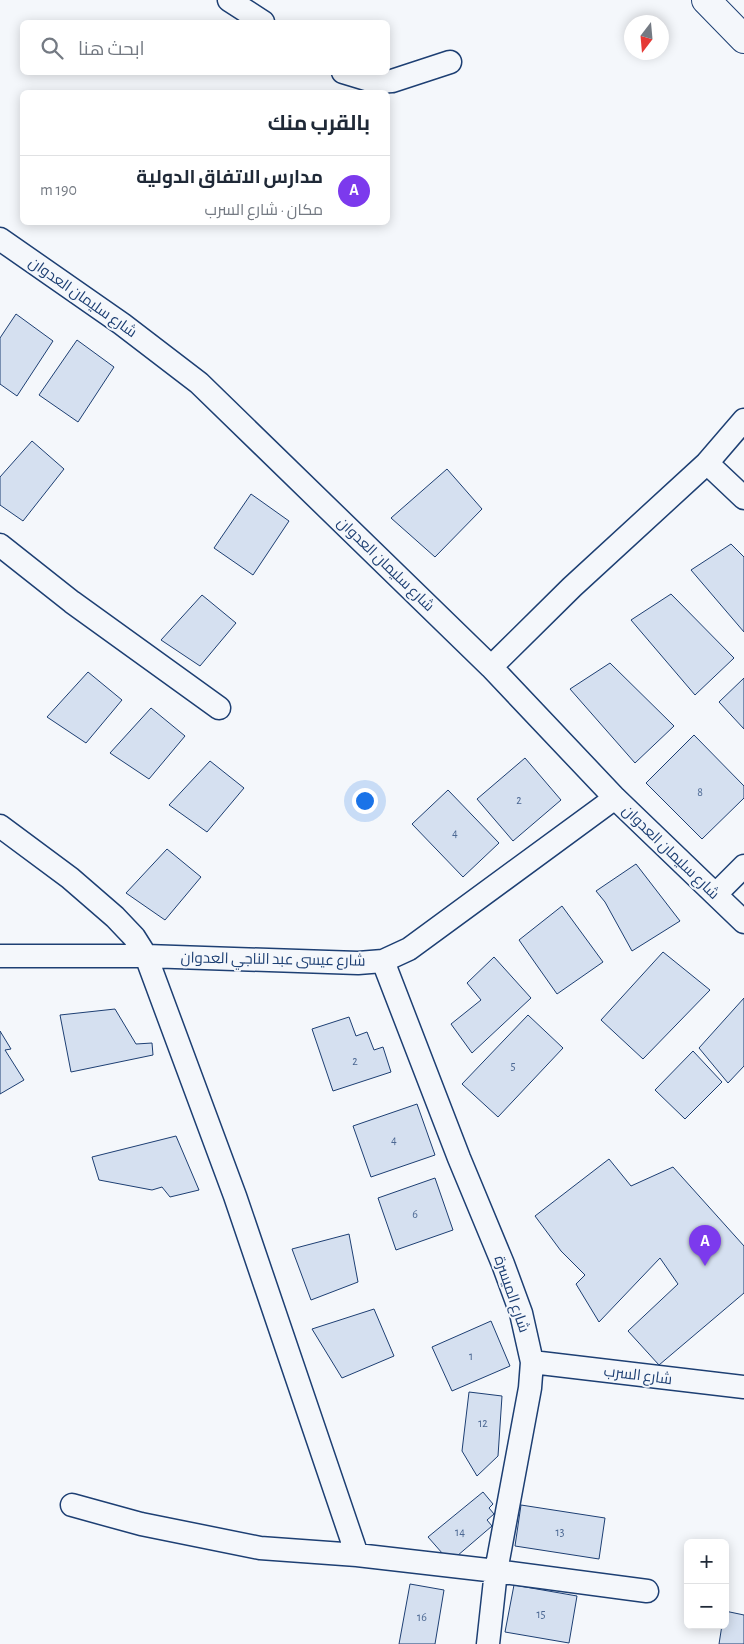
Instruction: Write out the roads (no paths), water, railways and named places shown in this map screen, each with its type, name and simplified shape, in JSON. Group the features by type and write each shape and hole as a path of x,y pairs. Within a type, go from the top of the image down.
{"main road":[{"path":"706,0 744,39"}],"street":[{"path":"229,0 260,20"},
{"path":"353,75 376,82 392,81 450,62"},
{"name":"شارع سليمان العدوان","path":"3,249 122,324 199,383 491,667 615,798 744,922"},
{"path":"491,667 579,581 707,463 744,420"},
{"path":"707,463 744,498"},
{"path":"0,545 72,602 219,708"},
{"name":"شارع عيسى عبد الناجي العدوان","path":"0,956 146,956 358,963 383,961 409,949 615,798"},
{"path":"0,826 70,878 115,918 134,937 146,956 235,1196 357,1555"},
{"path":"716,894 744,866"},
{"name":"شارع الميسرة","path":"383,961 459,1158 503,1264 521,1313 532,1362 530,1388 496,1571 488,1644"},
{"name":"شارع السرب","path":"532,1362 744,1387"},
{"path":"72,1505 141,1524 260,1548 357,1555 647,1591"}],"place":[{"name":"مدارس الاتفاق الدولية","path":"705,1266"}]}
